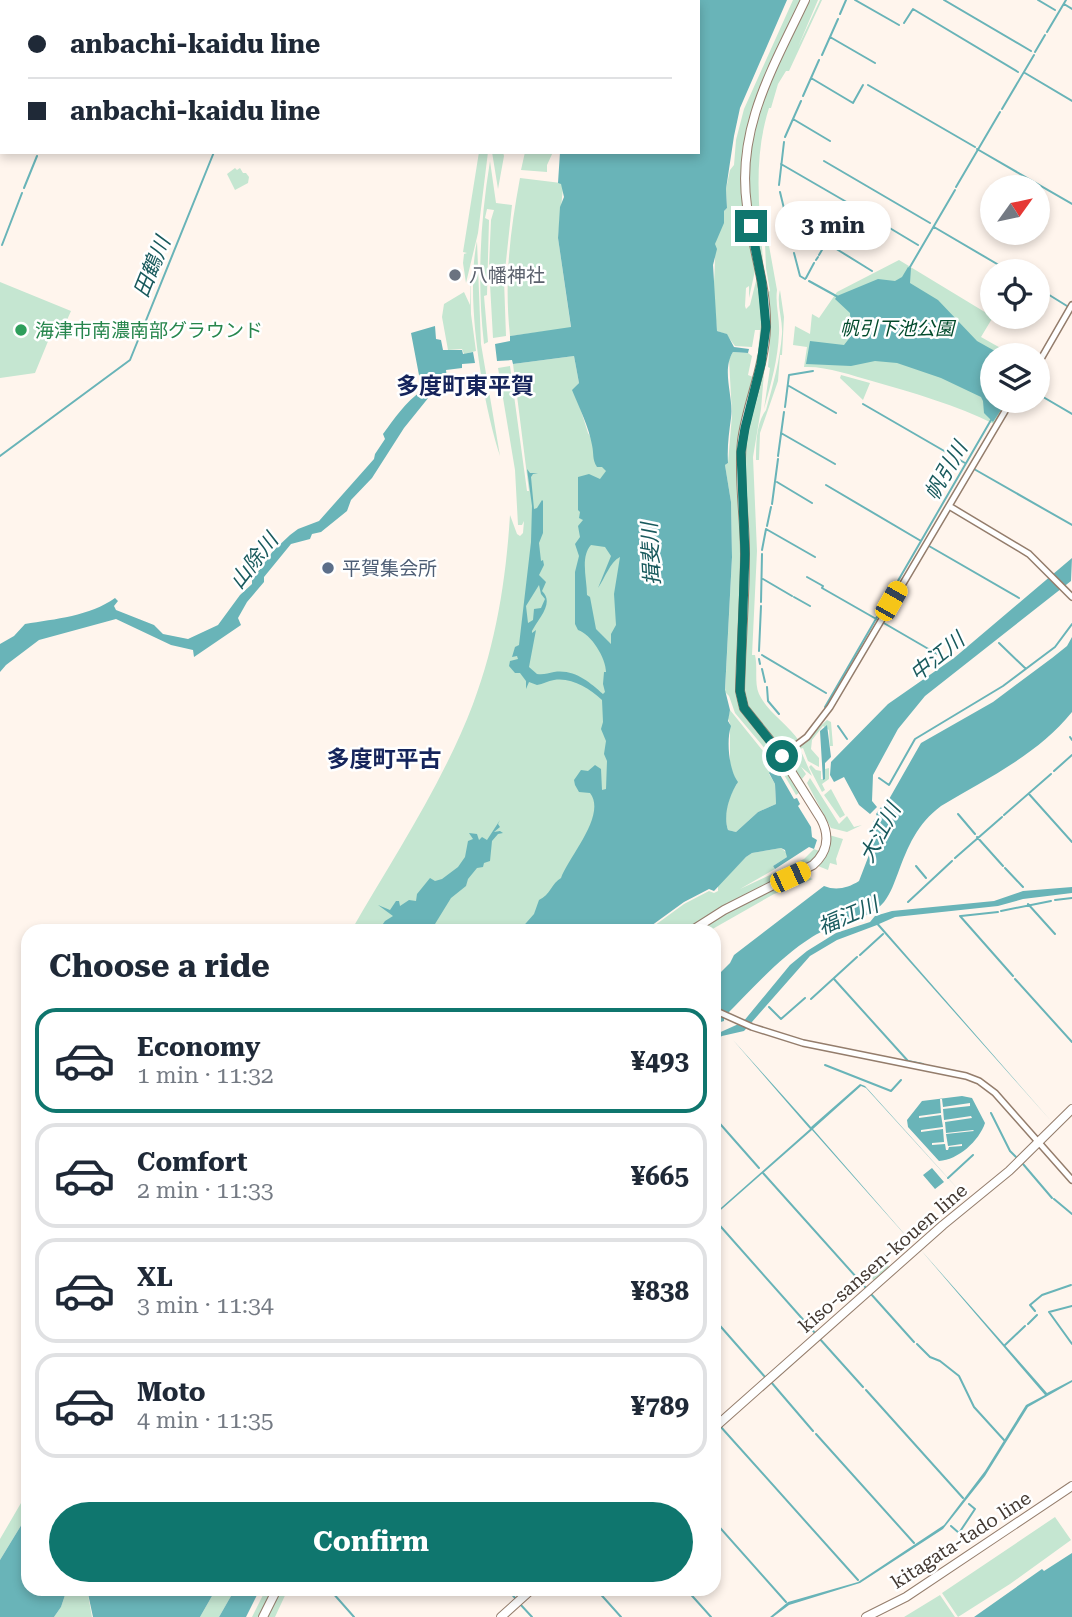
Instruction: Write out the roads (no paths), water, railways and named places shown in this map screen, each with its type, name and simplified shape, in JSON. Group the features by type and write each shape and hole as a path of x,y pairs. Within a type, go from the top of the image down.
{"main road":[{"path":"702,924 809,868 822,854 827,840 824,824 782,756 744,708 740,691 745,554 741,452 761,364 766,327 764,295 747,206 746,149 755,111 805,0"},
{"name":"kiso-sansen-kouen line","path":"721,1422 943,1224 1009,1171 1072,1110"},
{"name":"kitagata-tado line","path":"866,1617 906,1597 1072,1486"},
{"path":"263,1617 274,1596"},
{"path":"501,1617 524,1596"}],"street":[{"path":"1050,343 1072,305"},
{"path":"782,756 807,737 830,707 1004,413"},
{"path":"949,506 1018,546 1072,597"},
{"path":"721,1013 752,1027 803,1043 972,1078 995,1093 1072,1180"}],"water":[{"name":"揖斐川","path":"700,0 787,0 740,108 726,189 727,208 715,244 717,249 713,265 717,331 727,334 734,347 749,349 748,353 733,352 728,367 731,410 728,463 725,465 731,502 732,557 725,690 730,710 728,721 731,726 729,755 738,782 730,799 726,818 728,830 736,832 758,812 776,804 775,784 769,773 775,766 794,799 797,798 800,804 798,806 811,827 812,837 817,840 814,849 809,847 775,869 773,866 787,857 785,850 781,848 752,853 714,891 709,889 684,902 654,924 525,924 534,914 539,900 561,878 590,824 594,802 590,793 579,792 574,780 581,770 588,771 595,765 601,769 602,790 606,789 606,741 601,729 602,700 586,688 567,680 554,680 537,685 529,682 526,689 526,681 509,666 510,661 518,659 517,656 512,657 515,647 519,645 531,542 532,506 527,469 530,473 538,473 531,477 534,509 543,501 543,533 539,543 544,565 539,575 546,582 542,591 547,601 532,631 536,630 529,667 537,674 569,672 587,681 603,694 605,692 603,684 606,672 603,660 593,641 578,630 575,624 575,572 579,556 575,544 580,537 578,526 583,520 579,518 578,510 578,477 589,474 600,479 606,471 595,464 589,431 572,390 579,383 574,356 513,364 512,360 497,361 495,344 510,341 510,336 571,327 558,238 560,207 564,197 561,184 558,183 560,154 700,154","holes":["591,545 605,547 611,556 598,588 610,566 620,557 614,594 616,625 611,634 611,644 596,629 590,597 587,595 585,562 588,550","539,585 545,599 541,608 534,609 533,620 528,623 526,606"]},
{"path":"908,267 911,268 910,283 938,300 981,343 980,397 941,378 897,363 875,361 851,366 806,364 810,341 844,345 851,336 850,313 835,299 837,296 878,279 895,281 902,277"},
{"path":"435,326 436,339 441,340 443,350 462,350 463,354 473,352 475,363 446,370 447,379 431,388 429,397 404,428 372,478 351,500 347,511 321,532 312,534 310,539 291,544 264,577 264,582 238,618 241,625 194,657 193,650 171,645 116,619 39,640 0,672 0,644 14,636 25,624 83,613 115,598 118,601 114,606 116,610 154,625 163,634 188,639 218,625 240,595 252,584 252,580 273,551 298,529 319,521 374,459 385,439 383,434 405,405 422,391 411,333"},
{"path":"984,413 999,413 993,422"},
{"path":"1072,558 1071,581 925,696 898,729 873,775 872,801 877,807 870,814 859,805 844,777 834,782 830,775 831,762 888,704 954,658"},
{"path":"1072,637 1072,712 1028,753 941,806 926,820 914,836 890,892 877,909 859,919 821,932 800,945 755,985 721,1022 721,972 734,955 824,886 842,888 859,881 874,842 873,822 876,814 881,807 884,808 921,743 993,702 1067,646"},
{"path":"827,725 831,757 825,763 823,780 820,731"},
{"path":"500,820 500,827 494,832 503,833 498,834 492,841 490,861 477,868 466,886 451,898 435,924 383,924 393,916 378,905 390,910 396,901 399,901 400,906 409,900 416,901 417,894 430,878 435,881 442,879 458,867 465,857 468,841 473,839 469,833 477,834 479,840 482,837 487,840"},
{"path":"1072,887 1072,893 1023,899 998,906 895,917 879,924 1051,1121 877,925 837,940 810,956 744,1031 721,1037 721,1032 743,1022 790,965 836,933 870,922 875,916 892,911 994,901 1023,891"},
{"path":"733,1040 811,1127 860,1084 865,1086 967,1199 866,1088 861,1086 813,1129 914,1245 812,1130 721,1210 810,1129"},
{"path":"962,1096 972,1098 985,1123 967,1148 953,1157 939,1161 908,1127 907,1120 922,1101"},
{"path":"932,1168 944,1182 935,1189 923,1175"},
{"path":"920,1249 1047,1393 1072,1382 1028,1407 985,1476 943,1529 860,1583 789,1605 770,1617 788,1602 858,1582 944,1525 985,1471 1026,1405 1045,1395"},
{"path":"21,1526 21,1596 65,1596 54,1617 0,1617 0,1560"},
{"path":"1072,1553 1072,1617 974,1617 1042,1569 1044,1571"},
{"path":"88,1596 212,1596 200,1617 93,1617"},
{"path":"231,1596 256,1596 246,1617 219,1617"}],"waterway":[{"path":"840,14 846,0"},
{"path":"855,0 899,25"},
{"path":"944,0 1031,51"},
{"path":"1038,0 1055,10"},
{"path":"1047,32 1066,0"},
{"path":"1064,4 1072,9"},
{"path":"904,23 913,9 1018,72"},
{"path":"822,55 838,19"},
{"path":"1035,52 1045,35"},
{"path":"830,37 875,63"},
{"path":"1002,109 1034,55"},
{"path":"803,96 819,60"},
{"path":"1025,73 1072,101"},
{"path":"811,78 853,103 863,85"},
{"path":"868,85 975,147"},
{"path":"785,137 801,101"},
{"path":"956,187 1000,112"},
{"path":"793,119 830,141"},
{"path":"779,185 784,142"},
{"path":"977,149 1072,204"},
{"name":"田鶴川","path":"0,456 130,360 213,154"},
{"path":"24,188 37,156"},
{"path":"824,161 930,223"},
{"path":"781,164 850,204"},
{"path":"910,267 955,190"},
{"path":"780,192 788,225"},
{"path":"2,245 22,193"},
{"path":"853,206 918,245"},
{"path":"786,218 826,243 819,255"},
{"path":"788,227 793,246"},
{"path":"934,227 989,259"},
{"path":"830,245 872,271"},
{"path":"794,253 800,276 805,279"},
{"path":"806,278 814,263"},
{"path":"809,281 838,297"},
{"path":"1050,295 1067,306"},
{"path":"785,407 789,375 813,371"},
{"path":"789,386 836,413"},
{"path":"1050,401 1072,414"},
{"path":"863,404 965,463"},
{"path":"778,456 784,412"},
{"name":"帆引川","path":"825,707 991,420"},
{"path":"781,433 835,464"},
{"path":"772,504 778,459"},
{"path":"974,469 1072,525"},
{"path":"777,482 812,503"},
{"path":"826,485 921,541"},
{"path":"767,526 771,507"},
{"path":"766,529 815,557"},
{"path":"762,550 766,529"},
{"path":"929,546 1019,598"},
{"path":"761,602 762,554"},
{"path":"807,577 878,620"},
{"path":"763,579 792,596"},
{"path":"794,597 810,606"},
{"path":"759,651 761,606"},
{"name":"中江川","path":"882,622 944,658"},
{"path":"879,778 889,785 915,739 1003,686 1055,647 1072,624"},
{"path":"999,643 1025,668"},
{"path":"762,655 826,693"},
{"path":"759,659 760,664"},
{"path":"762,669 765,682"},
{"path":"767,687 768,701 779,714"},
{"path":"838,726 847,739"},
{"path":"1054,771 1072,755"},
{"path":"1004,815 1051,774"},
{"path":"1029,794 1072,842"},
{"path":"958,814 975,834"},
{"path":"955,858 1002,817"},
{"path":"977,837 1003,866"},
{"path":"908,902 952,861"},
{"path":"916,866 926,878"},
{"path":"1005,868 1023,887"},
{"path":"1055,900 1072,898"},
{"path":"1001,911 1051,901"},
{"path":"1028,904 1055,934"},
{"path":"961,916 998,912"},
{"path":"960,916 1013,976"},
{"path":"860,955 883,934"},
{"path":"811,999 857,957"},
{"path":"834,979 908,1061 923,1064"},
{"path":"1015,979 1072,1042"},
{"path":"769,1007 781,1019 805,998"},
{"path":"825,1065 891,1091 901,1080"},
{"path":"991,1113 1010,1151 1017,1158"},
{"path":"721,1125 759,1168"},
{"path":"948,1178 973,1155"},
{"path":"1023,1164 1052,1198"},
{"path":"763,1173 866,1288"},
{"path":"1054,1199 1072,1214"},
{"path":"721,1227 815,1333"},
{"path":"1035,1311 1030,1305 1042,1295 1071,1285"},
{"path":"871,1294 914,1342"},
{"path":"1072,1306 1049,1312 1072,1344"},
{"path":"1028,1324 1037,1315"},
{"path":"1005,1345 1025,1326"},
{"path":"721,1327 765,1377"},
{"path":"819,1338 863,1387"},
{"path":"917,1344 930,1357 940,1361 959,1376 974,1407 1004,1440"},
{"path":"771,1382 813,1431"},
{"path":"866,1390 963,1498"},
{"path":"721,1427 858,1580"},
{"path":"816,1434 914,1543"},
{"path":"951,1526 959,1533 975,1509 969,1504"},
{"path":"721,1529 786,1602"},
{"path":"336,1596 354,1617"},
{"path":"513,1596 516,1599"},
{"path":"602,1596 621,1617"},
{"path":"692,1596 711,1617"},
{"path":"520,1604 532,1617"}],"place":[{"name":"八幡神社","path":"455,275"},
{"name":"海津市南濃南部グラウンド","path":"21,330"},
{"name":"平賀集会所","path":"328,568"}],"district":[{"name":"多度町東平賀","path":"465,386"},
{"name":"多度町平古","path":"384,759"}],"park label":[{"name":"帆引下池公園","path":"897,328"}],"water label":[{"name":"山除川","path":"254,561"},
{"name":"大江川","path":"880,833"},
{"name":"福江川","path":"848,916"}]}
